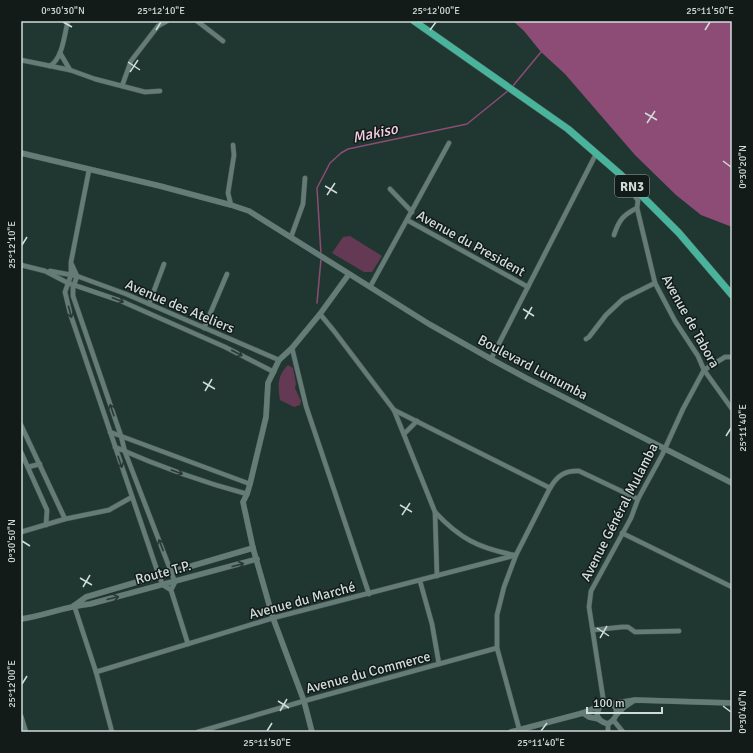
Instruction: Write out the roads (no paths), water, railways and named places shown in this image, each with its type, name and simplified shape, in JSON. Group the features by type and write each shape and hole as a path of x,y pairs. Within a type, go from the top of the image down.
{"highway":[{"name":"RN3","path":"414,21 568,129 637,191 680,233 732,295"}],"street":[{"path":"50,66 57,60 60,53 68,21"},
{"path":"122,86 131,61 158,26 167,21"},
{"path":"197,21 223,41"},
{"path":"60,53 70,70"},
{"path":"21,60 70,70 95,79 145,92 160,90"},
{"path":"407,220 449,143"},
{"path":"231,205 228,193 234,155 233,145"},
{"name":"Boulevard Lumumba","path":"21,154 160,186 231,205 260,217 430,324 491,359 732,483"},
{"name":"Avenue du President","path":"491,359 596,154"},
{"path":"90,170 71,262 71,275 65,292 70,313 159,576 163,585 171,590 188,644"},
{"path":"291,237 303,204 305,178"},
{"path":"390,189 412,212"},
{"name":"Avenue de Tabora","path":"637,191 637,208 655,283 675,321 698,356 704,370 732,409"},
{"path":"614,235 618,223 626,213 637,208"},
{"name":"Avenue du President","path":"370,286 407,220 528,288"},
{"path":"71,262 77,276 73,296 121,436 125,452 175,582 171,590"},
{"path":"149,304 164,264"},
{"path":"21,265 45,271 68,283 135,307 225,347 274,372"},
{"name":"Avenue des Ateliers","path":"45,271 77,276 149,304 279,360"},
{"path":"204,328 227,274"},
{"path":"312,732 304,701 273,618 253,548 243,502 250,484 266,417 268,383 279,360 292,348 320,314 349,274"},
{"path":"586,339 589,338 606,315 623,299 655,283"},
{"path":"320,314 394,410 435,512 446,525 458,535 492,550 516,555"},
{"path":"292,348 306,406 369,594"},
{"path":"704,370 725,357 732,357"},
{"name":"Avenue Général Mulamba","path":"602,705 590,606 591,591 631,518 638,499 662,455 664,448 704,370"},
{"path":"394,410 550,488"},
{"path":"404,434 417,421"},
{"path":"21,424 65,519"},
{"path":"110,432 250,484"},
{"path":"115,447 206,483 247,494"},
{"path":"21,452 47,510 46,525"},
{"path":"28,467 40,464"},
{"path":"520,731 497,648 497,615 499,603 516,555 550,488 556,478 565,472 579,471 638,499"},
{"path":"21,532 65,519 109,510 132,496"},
{"path":"435,512 437,576"},
{"path":"622,533 732,587"},
{"name":"Route T.P.","path":"74,605 86,597 253,548"},
{"name":"Avenue du Marché","path":"96,672 273,618 516,555"},
{"name":"Route T.P.","path":"21,619 32,618 74,605 90,604 257,559"},
{"path":"420,581 432,624 439,664"},
{"path":"74,605 96,672 112,732"},
{"path":"593,630 628,627 635,632 679,631"},
{"name":"Avenue du Commerce","path":"198,732 497,648"},
{"path":"511,732 520,731 583,713 602,705 635,700 732,703"},
{"path":"608,732 611,723 617,714 624,707 635,700"},
{"path":"611,704 616,708 617,714"},
{"path":"598,719 597,712 602,705"},
{"path":"583,713 589,717 598,719 601,722 611,723 623,732"},
{"path":"21,716 26,732"}],"waterway":[{"name":"Makiso","path":"512,87 541,52"},
{"name":"Makiso","path":"321,255 317,188 330,163 341,153 348,149 467,124 509,90"},
{"name":"Makiso","path":"317,303 321,259"}]}
